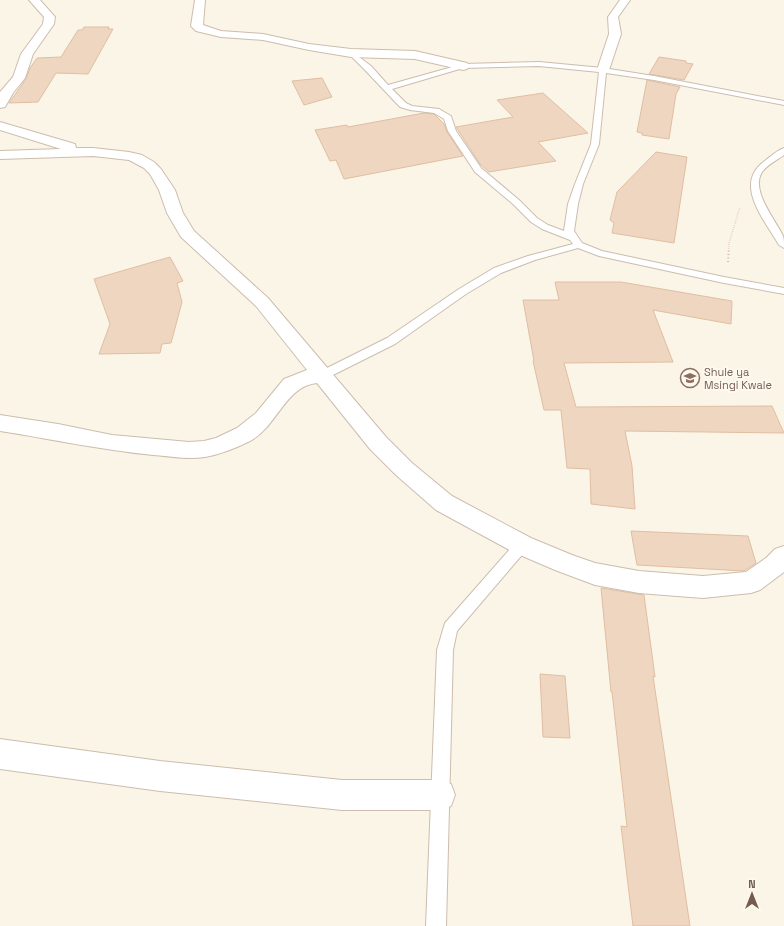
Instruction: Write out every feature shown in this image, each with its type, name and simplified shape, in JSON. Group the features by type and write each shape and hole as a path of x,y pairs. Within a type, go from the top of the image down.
{"street":[{"path":"0,104 7,91 19,78 27,54 48,24 50,17 34,0"},
{"path":"200,0 196,20 197,26 200,29 221,34 263,37 309,47 351,52 415,55 463,66"},
{"path":"603,70 615,34 613,17 625,0"},
{"path":"0,126 93,152"},
{"path":"0,155 93,152 130,156 149,165 156,172 167,190 175,213 188,234 262,302 378,443 409,474 444,503 522,545 564,563 595,574 639,582 703,587 751,582 775,565 784,556"},
{"path":"0,423 58,432 112,444 190,450 204,449 222,445 244,434 262,418 291,384 306,377 323,375"},
{"path":"0,754 160,776 342,795 440,795"}],"lane":[{"path":"351,52 403,106 436,111 448,118 452,131 478,170 516,202 534,220 545,227 599,253 784,292"},
{"path":"386,88 463,66 539,64 603,70 692,84 784,103"},
{"path":"576,242 569,231 573,204 578,184 595,144 598,126 600,86 603,70"},
{"path":"784,151 770,160 759,170 755,176 754,189 759,202 784,244"},
{"path":"323,375 360,359 392,340 447,301 487,276 527,258 576,242"},
{"path":"436,926 445,650 450,628 522,545"}],"path":[{"path":"724,280 729,243 737,215 740,206 754,189"}],"building":[{"path":"84,27 109,27 108,29 113,29 88,74 56,73 38,102 9,103 26,79 30,68 37,58 61,57 78,30 82,30"},
{"path":"659,57 686,61 686,63 693,64 684,80 649,74"},
{"path":"322,78 332,97 304,105 292,81"},
{"path":"647,80 680,87 676,94 669,139 642,135 642,133 637,132"},
{"path":"543,93 588,133 538,142 556,161 489,172 480,164 456,127 513,117 497,100"},
{"path":"424,113 434,114 444,124 447,132 463,156 344,179 336,160 330,161 315,130 347,125 348,127"},
{"path":"656,152 687,157 674,243 612,233 614,223 610,220 617,192"},
{"path":"170,257 183,281 177,283 182,302 171,343 162,344 160,353 99,354 110,324 94,279"},
{"path":"555,282 621,282 732,301 731,324 653,310 673,362 564,363 576,407 772,406 784,433 625,431 632,466 635,509 591,504 590,469 567,468 561,410 544,410 533,361 523,300 559,300"},
{"path":"631,531 748,536 756,563 744,571 637,565"},
{"path":"601,588 644,595 655,677 653,676 690,926 633,926 621,826 627,827 611,692"},
{"path":"540,674 565,676 570,738 543,737"}],"place":[{"name":"Shule ya Msingi Kwale","path":"690,378"}]}
